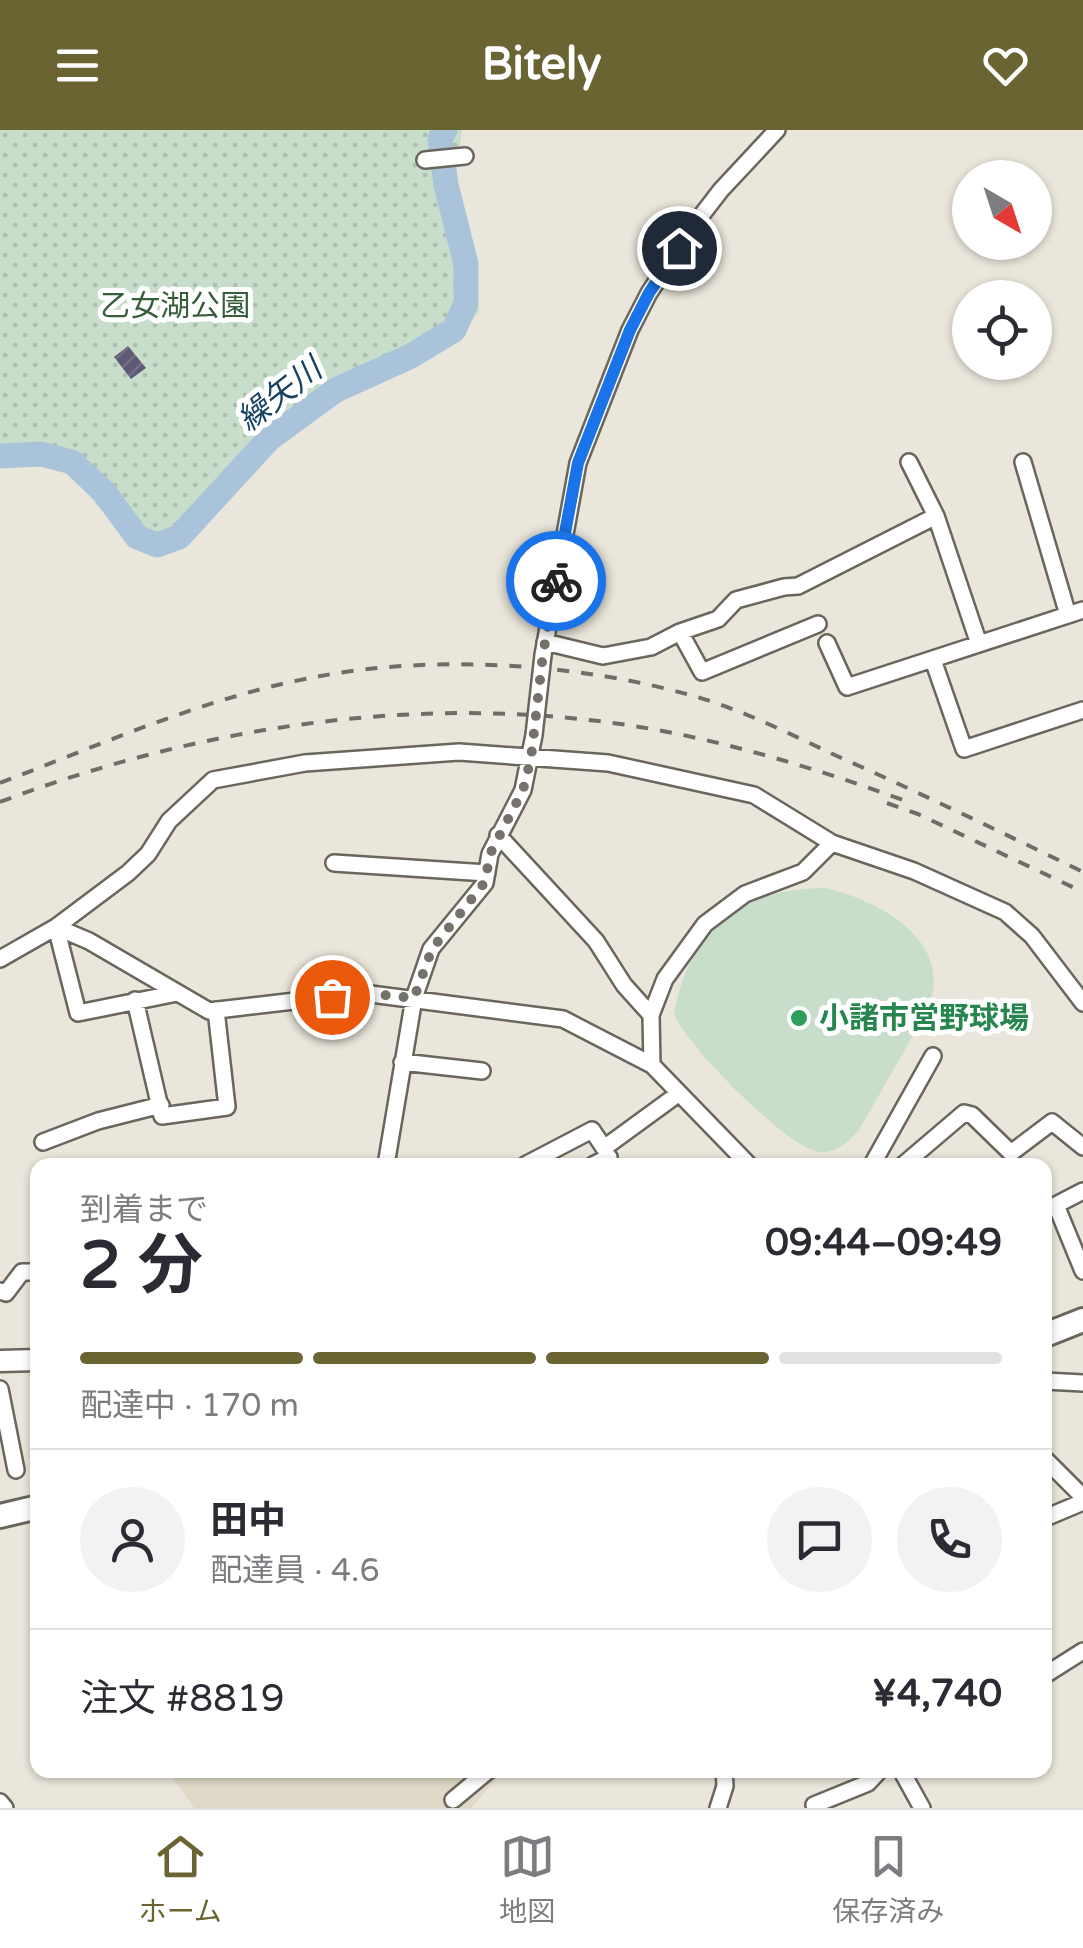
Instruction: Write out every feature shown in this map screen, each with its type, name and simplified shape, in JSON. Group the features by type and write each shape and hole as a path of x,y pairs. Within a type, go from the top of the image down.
{"highway":[{"path":"1052,1332 1083,1320"},
{"path":"0,1516 30,1509"}],"main road":[{"path":"0,1360 30,1360"}],"street":[{"path":"387,1158 414,998 432,949 485,882 498,835 514,813 531,758 544,648 578,463 630,330 649,293 720,190 777,130"},
{"path":"425,160 465,156"},
{"path":"909,462 936,516 979,644"},
{"path":"828,642 847,688 1075,613 1022,462"},
{"path":"544,648 603,656 652,647 718,619 736,600 798,586 936,516"},
{"path":"680,632 702,672 818,624"},
{"path":"933,660 964,749 1083,710"},
{"path":"0,959 56,927 128,873 148,854 169,820 213,780 305,764 459,752 608,763 754,795 832,843 914,871 1004,912 1032,936 1083,1003"},
{"path":"498,835 596,941 624,985 651,1016"},
{"path":"652,1065 651,1016 665,979 704,924 745,894 803,872 832,843"},
{"path":"334,863 487,872"},
{"path":"56,927 89,941 209,1011 364,993 563,1019 652,1065 742,1158"},
{"path":"56,927 78,1013 177,992"},
{"path":"136,1000 162,1116 226,1107 216,1010"},
{"path":"876,1158 933,1056"},
{"path":"402,1062 482,1071"},
{"path":"538,1158 592,1130 609,1157 678,1094"},
{"path":"43,1142 98,1121 161,1106"},
{"path":"911,1158 964,1114 972,1115 1011,1153 1052,1122 1083,1147"},
{"path":"1083,1191 1056,1205 1083,1270"},
{"path":"0,1291 6,1293 22,1272 30,1272"},
{"path":"1052,1381 1083,1383"},
{"path":"0,1388 16,1470"},
{"path":"1052,1467 1083,1500 1052,1515"},
{"path":"1052,1671 1083,1651"},
{"path":"453,1800 479,1778"},
{"path":"718,1808 724,1778"},
{"path":"815,1808 814,1805 873,1778"},
{"path":"905,1778 922,1808"}],"shaded area":[{"path":"173,1778 497,1778 471,1808 194,1808"}],"green space":[{"name":"乙女湖公園","path":"0,130 462,130 455,181 475,267 479,312 457,340 333,402 255,464 190,539 163,555 123,535 66,469 16,464 0,467"},
{"name":"小諸市営野球場","path":"826,888 871,904 910,930 924,947 932,966 933,988 926,1013 859,1130 837,1149 820,1152 786,1134 740,1094 697,1048 674,1014 692,959 723,919 768,896"}],"building":[{"path":"128,346 146,368 131,379 114,357"}],"waterway":[{"name":"繰矢川","path":"0,456 41,454 72,462 104,492 137,537 157,545 179,537 269,439 336,390 411,356 454,330 466,303 466,264 446,185 440,139 445,130"}],"railway":[{"path":"0,783 195,709 315,677 458,664 556,670 652,685 733,709 1083,872"},
{"path":"0,802 81,774 249,733 334,720 421,714 593,720 678,734 792,763 903,800"},
{"path":"887,803 1083,892"}],"way so far":[{"path":"332,997 364,993 414,998 432,949 485,882 490,854 514,813 531,758 556,581"}],"place":[{"name":"小諸市営野球場","path":"799,1018"}],"route":[{"path":"556,581 578,463 630,330 679,248"}]}
